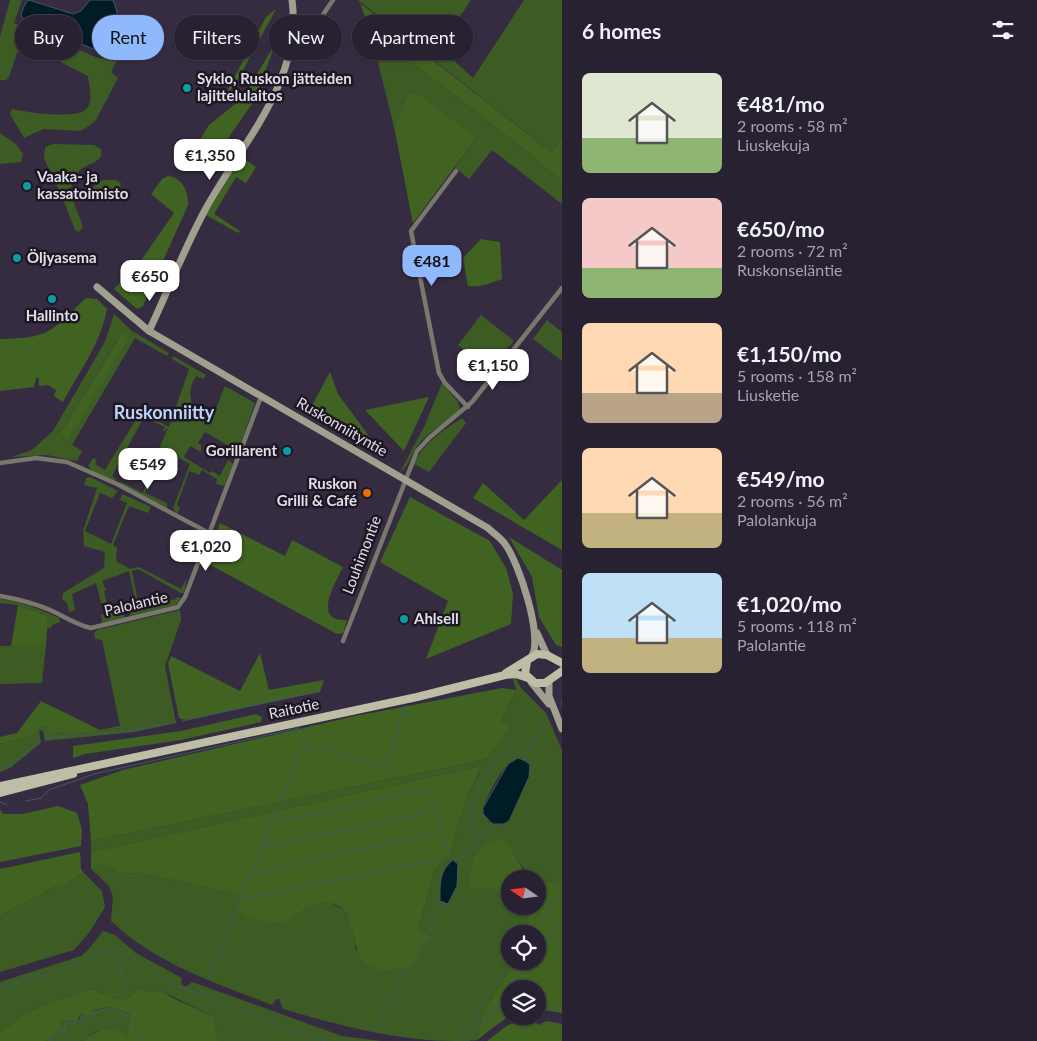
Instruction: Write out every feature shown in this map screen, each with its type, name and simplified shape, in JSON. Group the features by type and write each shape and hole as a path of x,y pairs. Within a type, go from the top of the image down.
{"main road":[{"path":"549,657 555,668 551,679"},
{"path":"562,663 549,657 530,658 525,669 529,680 540,684 562,671"},
{"name":"Raitotie","path":"497,677 530,658"},
{"name":"Raitotie","path":"0,786 443,691 497,677 516,674 529,680"},
{"name":"Raitotie","path":"0,793 56,780 95,766"}],"street":[{"path":"292,0 293,15"},
{"path":"323,15 333,0"},
{"path":"149,331 205,211 282,81 287,60"},
{"path":"456,171 411,232 439,372 445,383 468,407"},
{"name":"Ruskonniityntie","path":"97,287 149,331 488,528 505,543 517,564 523,582 536,646 530,658"},
{"name":"Louhimontie","path":"343,640 404,479 422,444 468,407 562,288"},
{"name":"Palolantie","path":"0,596 18,599 50,610 91,628 174,610 181,605 261,397"},
{"path":"0,463 36,458 67,462 117,484 209,533"},
{"name":"Ruskonniityntie","path":"532,622 549,657"},
{"path":"551,679 549,696 562,729"},
{"path":"529,680 541,691 556,715"}],"green space":[{"path":"10,0 22,0 17,15 15,15 14,23 15,58 9,77 6,80 0,80 0,37"},
{"path":"358,0 471,0 461,15 377,15"},
{"path":"524,0 562,0 562,136 552,153 434,60 453,60 473,78"},
{"path":"360,3 375,15 364,15"},
{"path":"276,9 273,15 269,15 269,22 259,40 259,30 266,17"},
{"path":"82,51 92,56 92,60 117,60 111,72 118,78 96,120 80,131 43,129 24,138 10,114 12,109 64,115 83,111 88,107 90,99 88,76 57,60 82,60"},
{"path":"269,54 269,60 254,101 217,154 196,146 209,125 243,98"},
{"path":"244,60 248,60 236,83 221,103"},
{"path":"377,60 409,60 533,156 562,182 562,204 492,150 469,179 455,167 476,138 409,93 394,127"},
{"path":"409,60 433,60 552,153 562,136 562,182 533,156"},
{"path":"409,93 422,97 476,138 413,223 394,127"},
{"path":"0,133 16,144 23,154 21,162 0,164"},
{"path":"53,144 94,145 101,149 101,154 98,160 80,170 71,179 72,187 60,192 44,159 45,147"},
{"path":"240,159 244,159 256,167 246,183 236,177 214,214 240,231 238,233 206,215"},
{"path":"168,176 177,179 184,186 188,205 143,306 137,309 114,289 142,259 174,213 151,194 162,179"},
{"path":"103,180 116,180 121,183 118,198 112,195 109,202 102,200 97,202 93,187"},
{"path":"70,192 83,227 79,232 75,230 62,196"},
{"path":"481,239 500,242 502,279 481,286 468,286 463,258"},
{"path":"86,298 97,299 107,309 95,345 63,402 54,396 56,390 48,385 39,386 39,378 36,378 34,387 0,391 0,339 30,337 49,331 65,319"},
{"path":"114,314 132,331 169,353 167,356 135,338 72,445 82,451 77,461 47,455 12,457 32,450 53,431 105,342","holes":["121,334 67,441 60,434"]},
{"path":"481,315 514,341 497,359 499,361 490,374 486,372 488,368 458,345"},
{"path":"547,320 562,332 562,361 533,339"},
{"path":"122,333 131,334 67,441 60,434"},
{"path":"173,356 206,375 203,379 196,376 192,385 191,397 195,411 203,414 213,412 225,386 255,403 236,457 227,454 229,446 205,432 198,443 201,445 201,452 190,446 184,457 210,473 212,471 220,476 228,460 233,464 224,486 216,484 217,479 202,470 199,475 189,471 177,505 180,508 177,514 173,508 190,464 162,449 145,493 167,503 167,508 120,485 121,482 143,493 146,485 144,484 168,428 162,432 165,427 144,417 112,476 116,480 114,481 92,471 88,466 93,458 97,460 95,464 105,470 137,418 140,420 144,414 169,427 189,369 172,359"},
{"path":"330,372 338,394 385,458 307,415"},
{"path":"442,383 458,402 460,411 421,441 406,467 400,472 425,425"},
{"path":"429,397 404,451 365,410"},
{"path":"462,418 466,423 429,472 414,464 429,443 441,432"},
{"path":"90,477 118,491 112,498 100,493 85,531 111,544 127,503 120,500 122,494 151,507 148,513 129,506 113,545 117,548 116,561 130,569 139,567 181,589 187,578 184,593 181,593 138,569 132,571 139,607 176,599 177,597 181,598 176,605 130,616 130,609 132,612 137,611 137,607 129,571 102,581 106,590 104,591 109,613 124,609 124,618 102,623 101,615 107,614 105,603 101,603 96,583 72,594 75,610 69,612 67,603 62,599 63,593 104,568 105,552 84,546 83,531 97,488 84,485 86,478"},
{"path":"562,480 562,550 473,498 483,483 524,520"},
{"path":"410,497 490,541 506,568 513,594 511,624 426,659 448,601 380,562"},
{"path":"220,523 285,556 292,540 343,567 331,592 328,607 332,617 347,620 343,633 337,634 205,562"},
{"path":"509,537 562,570 562,647 556,645 539,617 532,577"},
{"path":"0,599 38,609 59,618 60,622 52,625 51,628 47,628 48,616 18,605 0,603"},
{"path":"18,605 48,616 46,645 11,646"},
{"path":"180,610 181,620 165,666 176,723 135,732 45,741 43,730 39,731 41,743 10,768 0,772 0,744 28,737 37,726 45,726 51,733 62,732 72,735 120,726 102,640 95,639 94,633 97,630"},
{"path":"46,645 42,683 0,684 0,646"},
{"path":"260,653 269,690 324,680 320,692 185,720 179,718 168,664 171,656 240,691"},
{"path":"512,676 515,676 521,688 546,713 562,750 562,884 546,882 546,870 525,870 507,842 489,888 501,894 501,915 527,915 528,925 501,925 501,970 509,970 503,980 501,980 501,983 484,1010 477,1040 432,1040 389,1035 346,1026 283,1009 279,999 276,999 272,1005 208,980 167,961 147,949 111,921 113,897 109,886 91,869 102,865 119,873 146,874 243,895 298,914 314,903 331,903 344,910 352,923 356,950 430,936 418,932 434,871 451,851 464,805 480,771 476,767 91,852 91,841 487,759 509,726 501,721 516,690","holes":["515,760 524,760 530,765 529,777 509,821 498,825 489,822 482,811 490,792 508,764"]},
{"path":"502,688 516,690 501,721 510,726 487,759 91,841 88,804 80,785 123,770 355,716"},
{"path":"41,701 100,730 72,735 62,732 50,733 45,726 37,726 36,731 28,737 0,744 0,737 17,733"},
{"path":"256,714 262,717 261,722 181,740 85,754 73,758 73,746 181,731"},
{"path":"476,767 480,770 464,805 451,851 434,871 418,931 430,936 412,966 382,970 367,964 356,946 347,915 341,907 330,903 323,902 311,906 288,920 272,922 251,918 239,911 236,908 242,895 146,874 119,873 102,865 91,869 91,852"},
{"path":"58,806 77,813 82,830 81,846 0,862 0,809 3,814 22,814"},
{"path":"501,840 507,842 523,870 501,870 501,894 489,888 471,888 471,871 474,856 491,842"},
{"path":"80,852 81,869 84,873 0,916 0,869"},
{"path":"84,873 102,891 105,907 89,933 74,950 0,972 0,916"},
{"path":"546,881 562,884 562,1013 546,1010 546,980 503,980 509,970 546,970 546,925 528,925 527,915 546,915"},
{"path":"103,931 115,935 136,953 182,978 181,984 186,987 192,982 342,1036 381,1041 218,1041 214,1017 160,990 150,993 139,988 128,998 118,999 90,989 27,1012 0,1033 0,982 81,956"},
{"path":"501,983 501,1022 477,1040 484,1010"},
{"path":"139,988 150,993 160,990 214,1017 218,1041 83,1041 95,1033 109,1029 127,1036 130,1014 111,1007 93,1010 92,1015 81,1013 77,1021 64,1020 60,1024 62,1028 46,1041 0,1041 0,1033 27,1012 90,989 118,999 128,998"},
{"path":"111,1007 130,1014 127,1036 96,1031 83,1041 46,1041 62,1028 60,1024 64,1019 79,1020 81,1013"},
{"path":"546,1021 562,1024 562,1041 487,1041 508,1025 546,1025"}],"water":[{"path":"29,0 73,14 81,11 90,0 113,0 118,15 92,15 92,49 82,44 82,15 21,15 25,4"},
{"path":"518,758 530,765 529,777 509,821 504,824 493,824 483,814 483,808 508,764"},
{"path":"453,860 458,864 457,886 448,904 440,901 440,883 445,869"}],"waterway":[{"path":"182,721 319,691"},
{"path":"311,712 316,699"},
{"path":"562,699 562,707"},
{"path":"304,749 320,749 387,769 405,706"},
{"path":"46,738 129,731 175,722"},
{"path":"523,761 545,722"},
{"path":"208,979 312,725"},
{"path":"26,801 41,798 49,790 94,774 299,728"},
{"path":"0,768 9,766 40,741"},
{"path":"478,840 472,827 470,814 473,799 479,785 498,760 522,745"},
{"path":"241,900 449,857 450,854 426,789 272,823"},
{"path":"0,802 7,805"},
{"path":"262,848 433,811"},
{"path":"456,860 472,852 489,823"},
{"path":"251,874 442,831"},
{"path":"539,925 562,893"},
{"path":"374,1031 444,903"},
{"path":"546,941 562,919"},
{"path":"0,988 50,973 117,947 171,984 206,997"},
{"path":"117,948 124,989"},
{"path":"457,1041 507,970"},
{"path":"468,1041 523,970"},
{"path":"199,995 203,990"},
{"path":"207,998 325,1041"},
{"path":"546,1009 562,1008"},
{"path":"48,1041 60,1031 65,1031 65,1023 80,1023 83,1016 95,1017 95,1011 112,1010 130,1017 133,1025 139,1030 142,1041"},
{"path":"491,1011 501,1010"},
{"path":"476,1016 481,1024"}],"place":[{"name":"Syklo, Ruskon jätteiden lajittelulaitos","path":"187,88"},
{"name":"Vaaka- ja kassatoimisto","path":"27,186"},
{"name":"Öljyasema","path":"17,258"},
{"name":"Hallinto","path":"52,299"},
{"name":"Gorillarent","path":"287,451"},
{"name":"Ruskon Grilli & Café","path":"367,493"},
{"name":"Ahlsell","path":"404,619"}],"district":[{"name":"Ruskonniitty","path":"164,413"}]}
